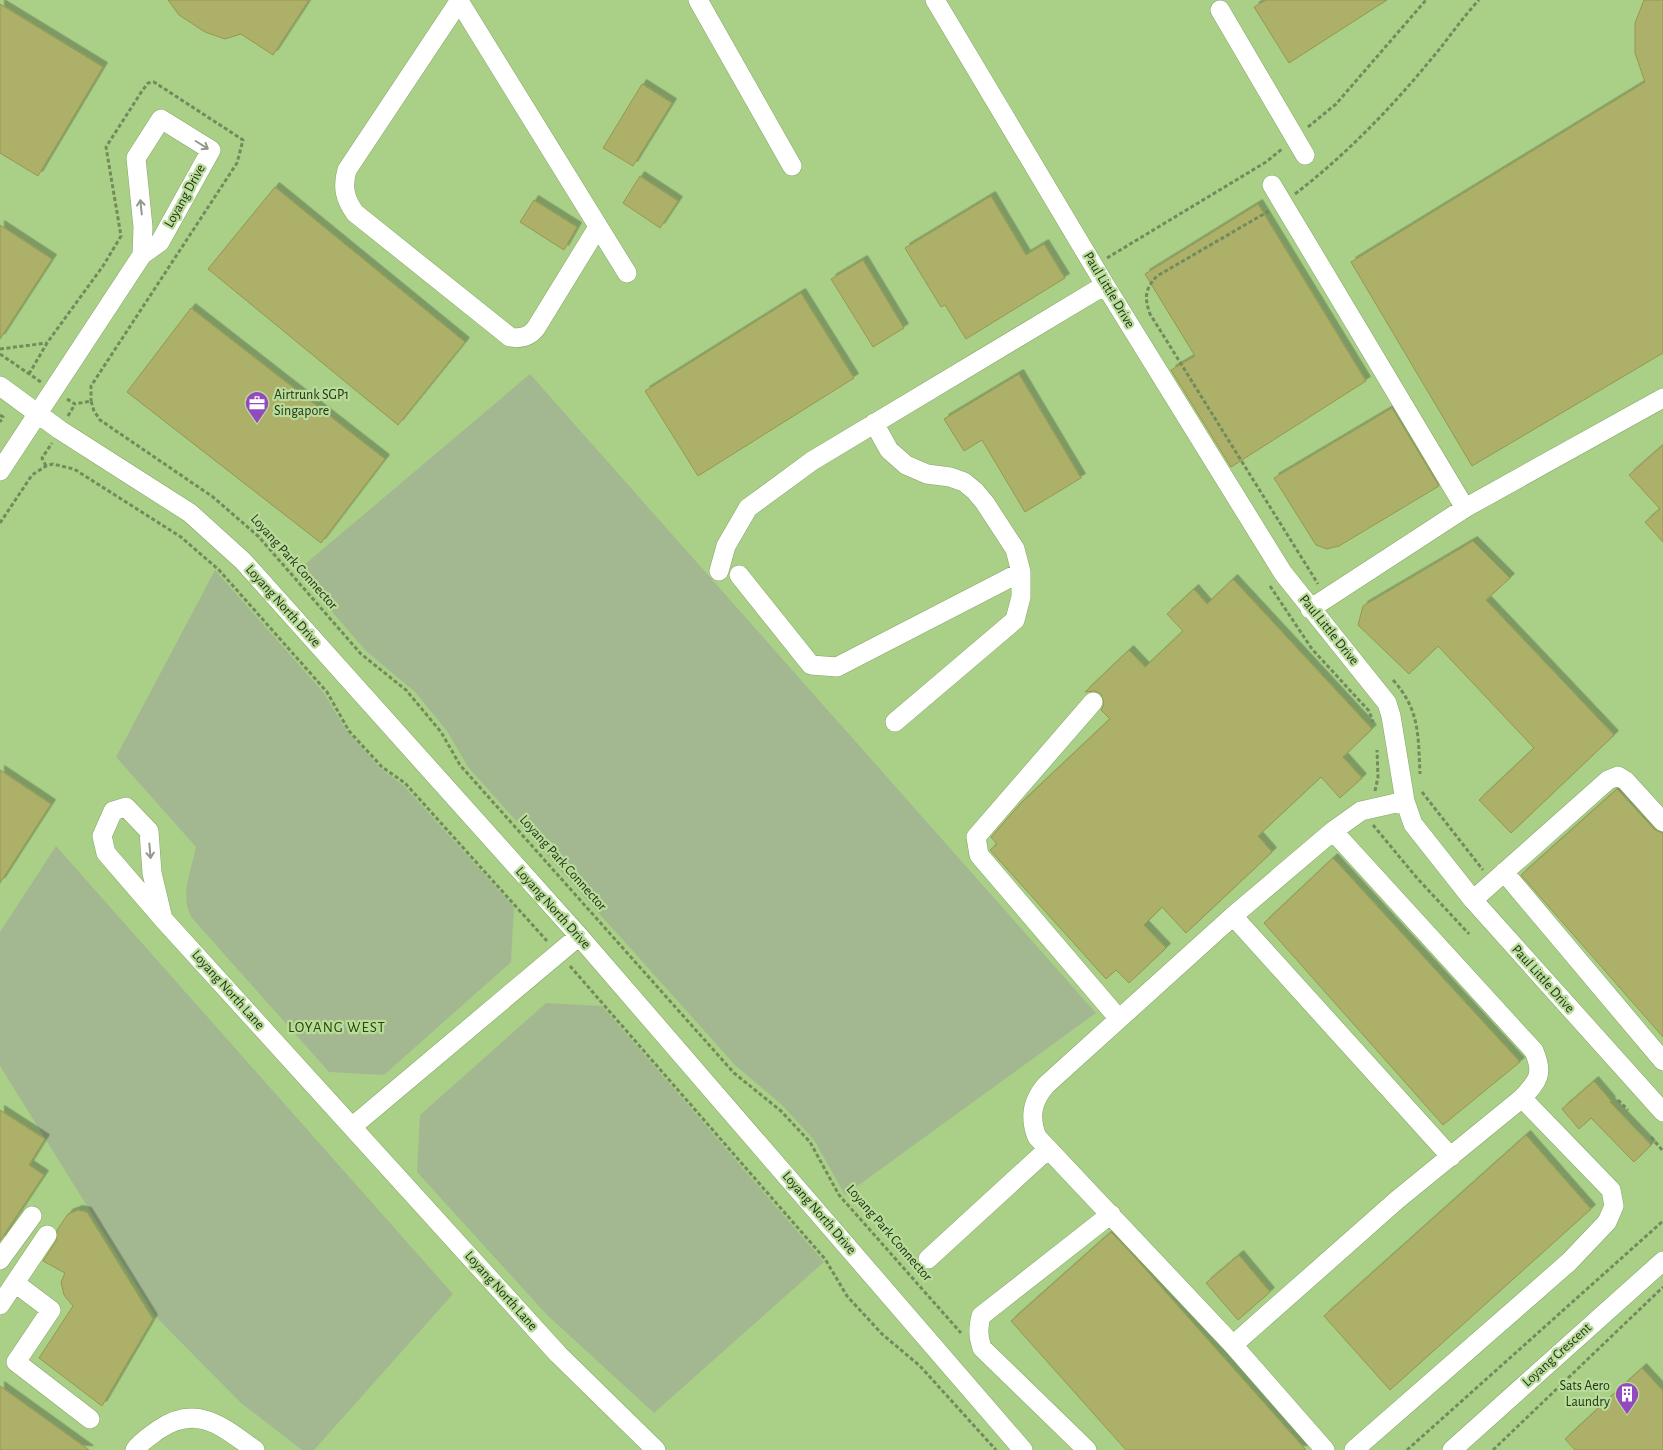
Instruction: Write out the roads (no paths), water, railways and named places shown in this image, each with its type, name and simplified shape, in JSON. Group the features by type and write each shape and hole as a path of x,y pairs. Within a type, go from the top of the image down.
{"street":[{"path":"598,227 532,333 516,338 510,337 363,219 348,204 344,181 348,170 460,0 628,273"},
{"path":"698,0 792,166"},
{"name":"Paul Little Drive","path":"935,0 1105,285 1283,573 1373,683 1387,703 1406,801 1413,824 1473,900 1663,1112"},
{"path":"1220,10 1306,155"},
{"name":"Loyang Drive","path":"0,471 142,255 160,242 211,150 161,119 136,158 143,227 142,255"},
{"path":"1272,185 1465,508"},
{"path":"719,571 726,546 748,508 812,461 1105,285"},
{"path":"0,386 38,414"},
{"path":"1310,608 1465,508 1663,398"},
{"name":"Loyang North Drive","path":"38,414 190,514 243,561 579,936 1023,1450"},
{"path":"874,424 889,450 906,465 927,474 950,477 976,491 1015,549 1021,572 1021,597 1015,620 895,722"},
{"path":"739,574 810,665 837,667 1021,572"},
{"path":"1093,702 976,837 978,855 1119,1019"},
{"path":"1473,900 1608,780 1618,776 1626,781 1663,822"},
{"path":"1325,1450 1233,1345 1037,1137 1033,1127 1034,1104 1038,1094 1119,1019 1233,916 1333,830 1361,811 1406,801"},
{"name":"Loyang North Lane","path":"163,919 152,874 149,831 126,807 113,811 102,836 106,854 163,919 353,1126 558,1354 656,1450"},
{"path":"1233,1345 1397,1200 1522,1098 1538,1082 1540,1065 1534,1051 1333,830"},
{"path":"1498,877 1663,1061"},
{"path":"1233,916 1451,1157"},
{"path":"353,1126 579,936"},
{"path":"1354,1450 1569,1262 1607,1222 1614,1206 1611,1190 1522,1098"},
{"path":"928,1259 1048,1149"},
{"path":"1087,1450 982,1348 978,1336 979,1325 981,1316 1111,1214"},
{"path":"0,1260 32,1216"},
{"path":"0,1305 47,1235"},
{"name":"Loyang Crescent","path":"1452,1450 1663,1261"},
{"path":"14,1283 51,1310 16,1362 90,1419"},
{"path":"134,1450 169,1422 202,1418 221,1425 255,1450"}],"place":[{"name":"Airtrunk SGP1 Singapore","path":"257,424"},
{"name":"Sats Aero Laundry","path":"1627,1415"}],"district":[{"name":"LOYANG WEST","path":"337,1027"}]}
